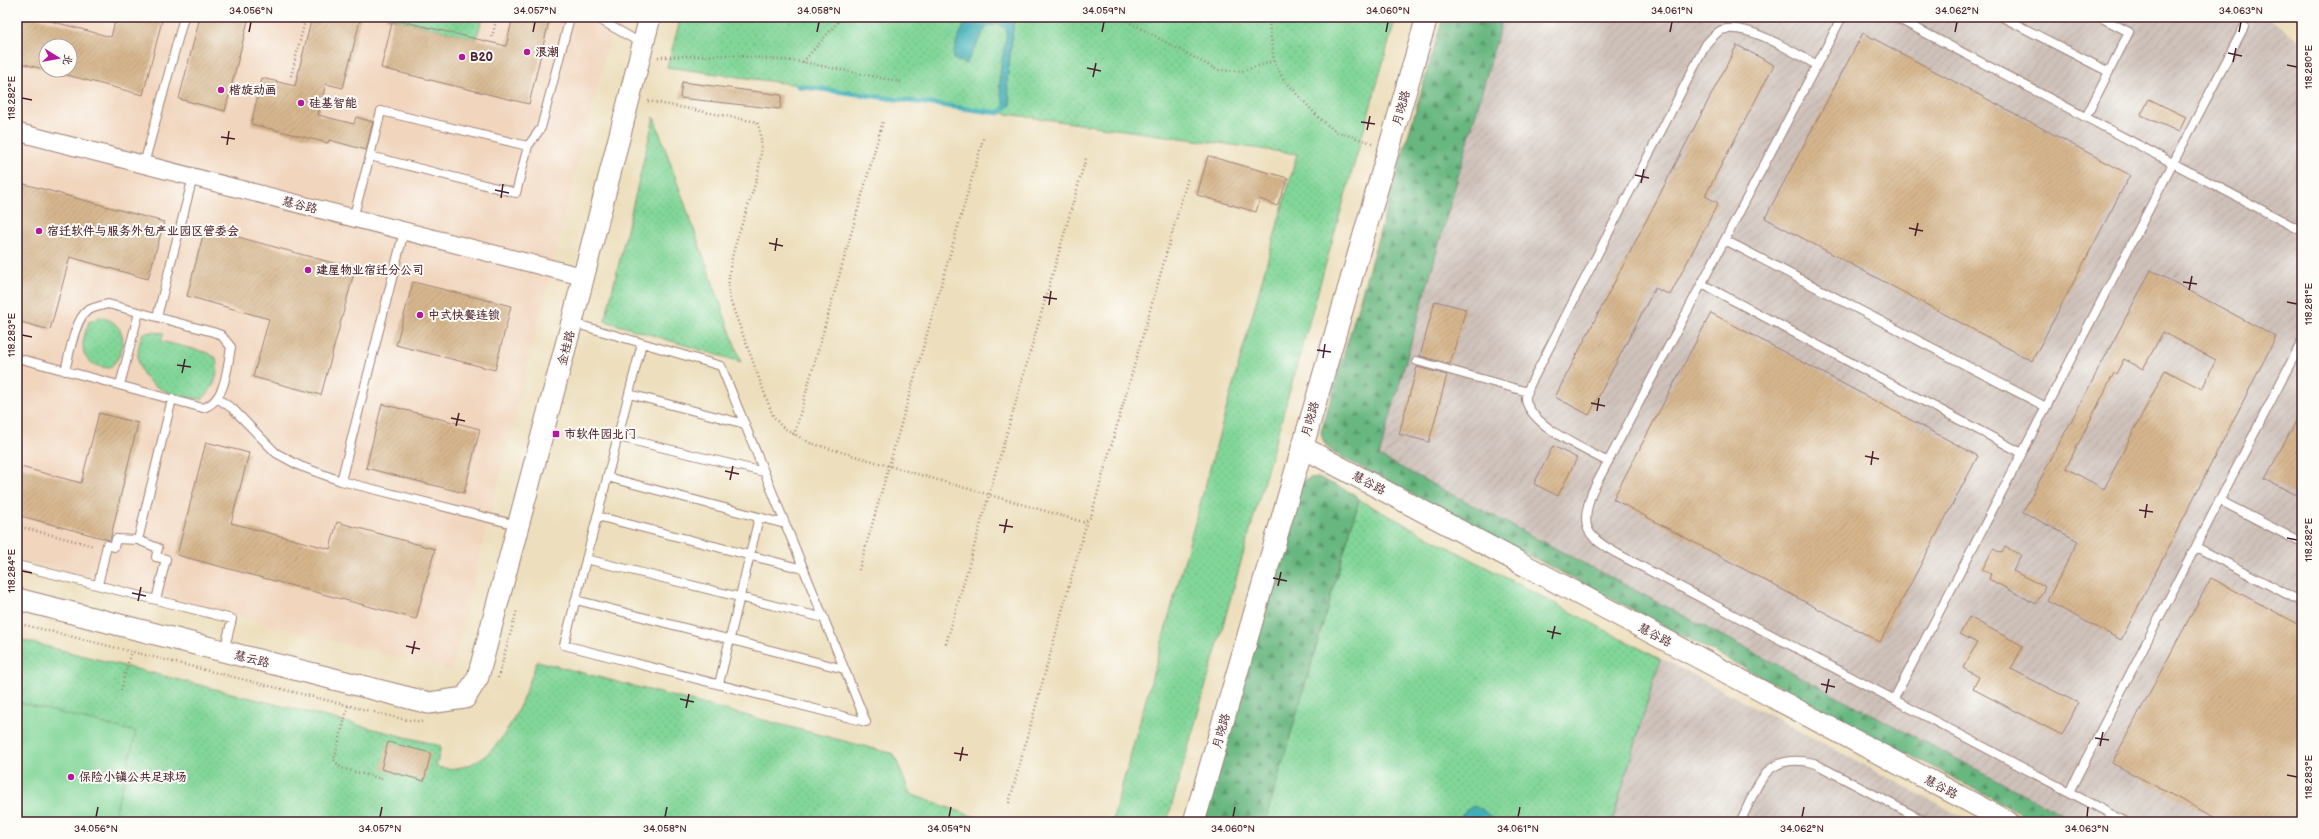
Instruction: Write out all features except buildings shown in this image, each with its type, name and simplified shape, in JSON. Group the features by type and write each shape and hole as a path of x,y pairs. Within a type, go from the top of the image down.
{"street":[{"name":"金桂路","path":"480,678 512,524 577,275 637,17"},
{"name":"金桂路","path":"512,524 572,322 577,275 652,60 650,17"},
{"name":"月晓路","path":"1194,822 1427,17"},
{"name":"慧谷路","path":"17,132 577,275"},
{"name":"慧谷路","path":"1302,448 2008,822"},
{"name":"慧云路","path":"17,584 225,645"},
{"name":"慧云路","path":"17,599 432,691 456,686 480,678"}],"lane":[{"path":"144,164 184,17"},
{"path":"370,156 516,193 528,146 541,128 570,17"},
{"path":"595,17 632,38"},
{"path":"1842,17 1592,492 1585,514 1588,531 1599,544 2126,822"},
{"path":"1895,17 2302,231"},
{"path":"2002,17 2109,72"},
{"path":"2086,117 2129,32 2100,17"},
{"path":"1894,700 2244,27"},
{"path":"1608,462 1559,434 1532,414 1526,399 1528,392 1706,44 1721,30 1740,29 1760,36 1817,65"},
{"path":"353,218 381,111 528,146"},
{"path":"157,317 193,177"},
{"path":"341,481 404,231"},
{"path":"1725,240 2046,407"},
{"path":"1702,284 2022,453"},
{"path":"17,358 65,371 120,385 203,408 212,405 221,394 231,348 228,342 221,335 213,332 108,304 96,306 86,312 80,319 65,371"},
{"path":"120,385 139,312"},
{"path":"572,322 721,366 866,722 564,645 642,343"},
{"path":"2069,792 2302,341"},
{"path":"1417,361 1528,392"},
{"path":"629,394 745,424"},
{"path":"217,398 233,409 276,453 300,466 341,481 512,524"},
{"path":"138,540 172,399"},
{"path":"618,437 764,472"},
{"path":"607,477 785,524"},
{"path":"2219,500 2302,543"},
{"path":"597,516 804,568"},
{"path":"719,684 759,517"},
{"path":"98,585 107,545 114,546 116,539 138,540 158,548 156,557 166,559 156,600"},
{"path":"2196,547 2302,602"},
{"path":"586,558 824,618"},
{"path":"17,564 232,619 225,645"},
{"path":"576,600 844,669"},
{"path":"1740,822 1767,771 1779,762 1798,760 1814,763 1926,822"}],"path":[{"path":"291,76 306,17"},
{"path":"492,37 496,17"},
{"path":"803,62 842,17"},
{"path":"1120,17 1217,70 1242,71 1274,61"},
{"path":"1268,17 1274,61 1282,78 1319,118 1335,131 1389,148"},
{"path":"652,60 661,50"},
{"path":"652,60 731,54 803,62 901,82"},
{"path":"646,108 650,94"},
{"path":"648,101 757,122 761,132 762,151 753,189 728,271 728,289 773,416 782,427 810,444 1075,521 1087,521"},
{"path":"794,435 883,121"},
{"path":"859,570 984,136"},
{"path":"946,644 1086,158"},
{"path":"1009,803 1087,521 1093,509 1188,178"},
{"path":"17,526 106,550"},
{"path":"480,678 518,605"},
{"path":"17,623 402,719 429,722"},
{"path":"121,690 131,651"},
{"path":"348,706 334,760 341,768 382,779"}],"shaded area":[{"path":"17,17 615,17 451,671 17,560"},
{"path":"1503,17 2267,17 2302,42 2302,822 2077,822 1379,456"},
{"path":"1660,659 1667,661 1972,822 1612,822"}],"green space":[{"path":"386,17 483,17 476,39"},
{"path":"681,17 1396,17 1167,822 1112,822 1297,154 667,67"},
{"path":"1443,17 1503,17 1379,456 2077,822 2038,822 1334,453 1327,446 1322,439 1321,432"},
{"path":"654,117 741,362 605,321"},
{"path":"100,317 109,320 116,325 122,338 120,354 109,368 92,363 84,353 84,339 89,322"},
{"path":"143,333 164,333 161,341 208,353 216,358 217,370 215,380 210,390 202,399 173,394 161,389 150,382 143,373 139,362 138,349"},
{"path":"1318,477 1354,494 1359,500 1265,822 1201,822 1298,484 1310,478"},
{"path":"1359,500 1660,659 1612,822 1265,822"},
{"path":"17,639 441,746 436,767 457,768 475,762 491,751 503,735 523,698 537,661 894,754 910,794 989,822 17,822"},
{"name":"保险小镇公共足球场","path":"17,702 136,732 113,822 17,822"}],"water":[{"path":"971,17 1013,17 1014,20 1007,83 1011,105 1005,106 1000,88 1001,69 1007,29 997,24 986,27 966,64 953,59 959,36 967,21"},
{"path":"1474,806 1482,809 1496,822 1456,822 1465,811"}],"waterway":[{"path":"798,86 999,113 1007,106"}],"place":[{"name":"浪潮","path":"527,52"},
{"name":"B20","path":"462,57"},
{"name":"楷旋动画","path":"221,90"},
{"name":"硅基智能","path":"301,103"},
{"name":"宿迁软件与服务外包产业园区管委会","path":"39,231"},
{"name":"建屋物业宿迁分公司","path":"308,270"},
{"name":"中式快餐连锁","path":"420,315"},
{"name":"市软件园北门","path":"556,434"},
{"name":"保险小镇公共足球场","path":"71,777"}]}
